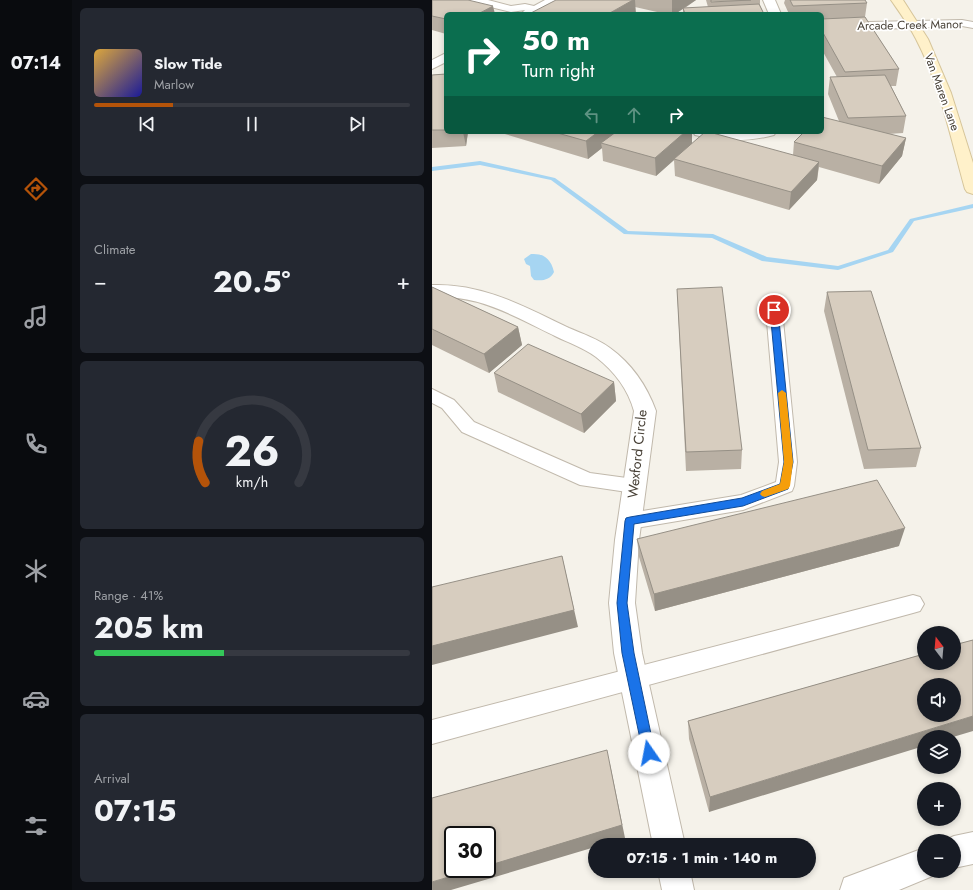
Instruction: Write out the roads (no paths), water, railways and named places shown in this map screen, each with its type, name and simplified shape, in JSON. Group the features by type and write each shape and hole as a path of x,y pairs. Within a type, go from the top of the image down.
{"main road":[{"name":"Van Maren Lane","path":"897,0 914,24 932,61 950,108 973,189"}],"street":[{"path":"474,0 511,9 529,10 553,0"},
{"path":"511,0 524,3 529,10"},
{"path":"770,0 774,12"},
{"name":"Arcade Creek Manor","path":"824,27 962,23 973,25"},
{"path":"708,134 739,138 759,134"},
{"name":"Wexford Circle","path":"432,291 439,290 472,294 501,302 602,352 624,373 642,398 645,411 634,486 622,603 628,653 667,838"},
{"path":"961,851 973,848"},
{"path":"856,890 917,867"},
{"path":"675,878 678,890"}],"lane":[{"path":"630,521 743,502 785,486 788,462 774,310"},
{"path":"432,395 448,404 468,427 587,480 634,486"},
{"path":"432,732 913,604"}],"water":[{"path":"531,254 543,256 549,260 554,272 550,277 543,280 534,280 531,276 530,266 526,264 524,259"}],"waterway":[{"path":"432,169 480,163 553,179 626,233 713,236 765,259 838,268 891,251 912,220 973,206"}]}
